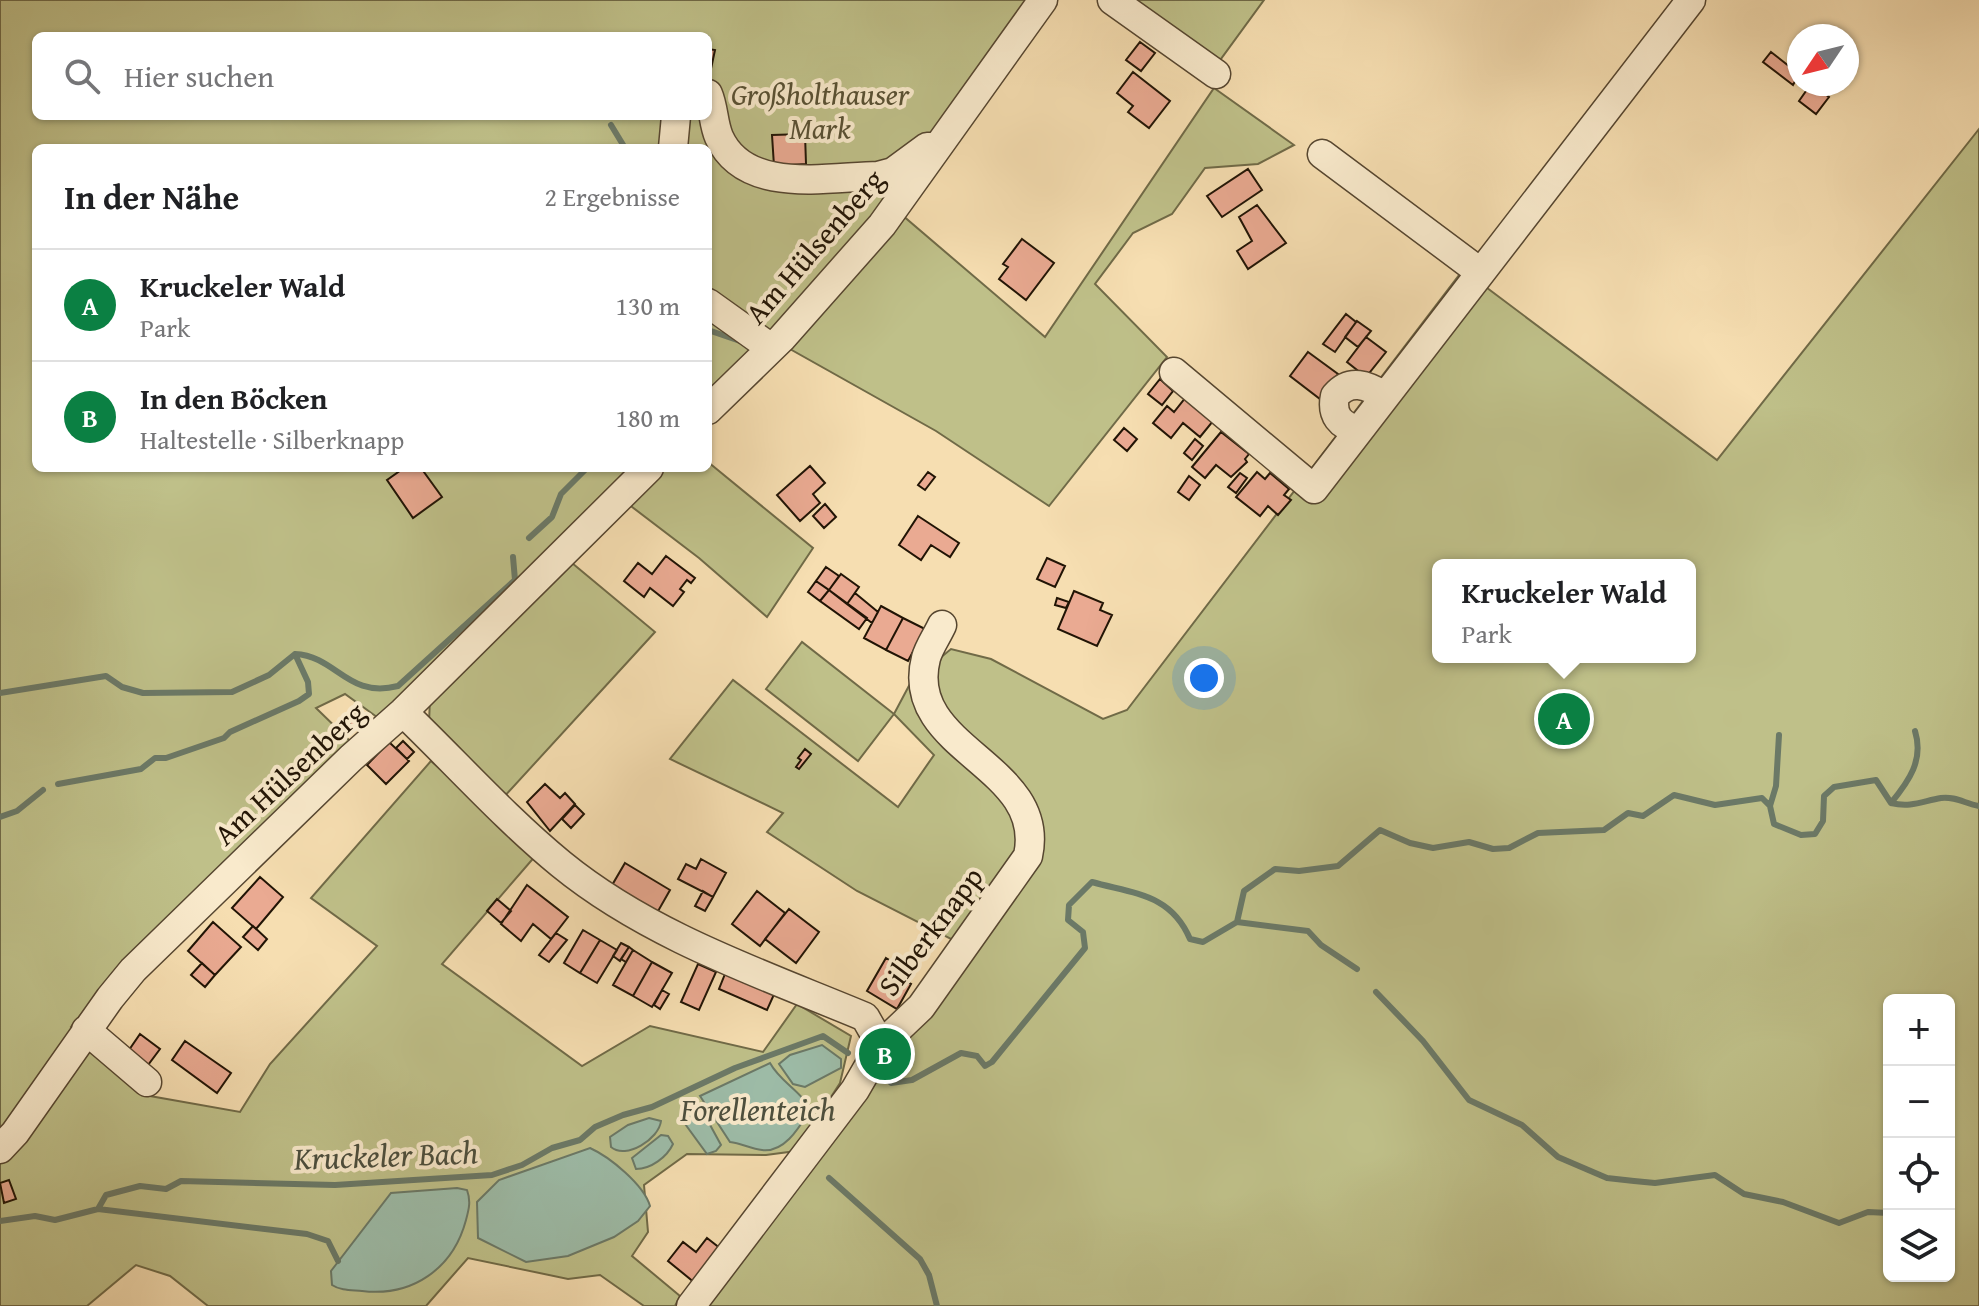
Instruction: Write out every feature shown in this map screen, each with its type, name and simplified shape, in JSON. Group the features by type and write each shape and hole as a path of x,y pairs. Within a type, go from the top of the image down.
{"street":[{"name":"Am Hülsenberg","path":"712,406 771,348 882,225 941,147 1043,0"},
{"path":"1112,0 1216,74"},
{"path":"1174,372 1314,489 1691,0"},
{"path":"712,109 720,140 751,172 773,178 878,176 893,172 927,147 941,147"},
{"path":"673,144 676,120"},
{"path":"1322,154 1480,272"},
{"path":"712,306 771,348"},
{"path":"1359,430 1341,423 1333,405 1335,396 1349,384 1357,384 1385,396"},
{"name":"Am Hülsenberg","path":"0,1149 15,1133 86,1030 133,970 351,758 403,712 645,472"},
{"name":"Silberknapp","path":"691,1306 855,1090 881,1045 921,1007 1028,856 1032,839 1030,823 1017,797 999,775 945,731 929,710 923,685 926,657 942,625"},
{"path":"403,712 543,847 596,890 680,938 865,1017 881,1045"},
{"path":"86,1030 147,1082"}],"green space":[{"name":"Großholthauser Mark","path":"0,0 1038,0 869,235 712,396 712,144 32,144 32,472 631,472 381,720 345,694 316,708 352,743 126,958 71,1027 150,1096 240,1112 270,1064 377,946 311,898 431,761 537,854 442,964 582,1066 650,1026 763,1052 797,1004 851,1036 840,1083 796,1151 766,1155 687,1154 644,1185 648,1232 632,1256 680,1296 675,1306 644,1306 600,1275 568,1279 468,1258 426,1306 208,1306 170,1276 136,1265 87,1306 0,1306"},
{"path":"1119,0 1264,0 1215,67"},
{"path":"1214,88 1294,145 1258,164 1205,168 1172,214 1133,233 1095,284 1167,357 1049,506 936,431 790,349 902,215 1045,337"},
{"path":"1979,129 1979,1306 698,1306 967,947 857,891 767,832 783,813 670,759 733,680 898,807 934,755 894,714 911,682 951,649 991,659 1103,719 1127,710 1463,270 1717,460"},
{"path":"712,465 813,548 767,617 699,558 619,497 645,472 712,472"},
{"path":"566,558 655,632 503,798 429,723 430,699"},
{"path":"802,642 894,714 858,761 766,689"}],"water":[{"name":"Forellenteich","path":"822,1045 841,1059 841,1068 805,1087 793,1084 779,1064 790,1055"},
{"name":"Forellenteich","path":"770,1063 810,1110 791,1137 778,1147 762,1150 730,1142 700,1096"},
{"name":"Forellenteich","path":"690,1101 697,1101 721,1145 716,1151 707,1154 680,1117"},
{"path":"649,1118 661,1121 648,1141 625,1151 611,1147 610,1137 628,1125"},
{"path":"661,1135 668,1136 673,1144 670,1149 653,1165 636,1169 632,1158"},
{"path":"590,1148 625,1172 647,1198 650,1206 638,1221 614,1237 568,1256 526,1262 478,1238 477,1202 499,1180"},
{"path":"467,1190 469,1205 466,1220 460,1237 441,1266 428,1276 398,1289 380,1292 347,1290 332,1285 331,1271 391,1193"}],"building":[{"path":"1140,42 1155,53 1141,71 1126,60"},
{"path":"1771,52 1787,65 1787,80 1763,62"},
{"path":"1133,72 1170,101 1149,128 1128,112 1133,106 1117,93"},
{"path":"1803,96 1829,97 1816,114 1799,101"},
{"path":"805,134 806,164 774,166 772,135"},
{"path":"1248,169 1262,190 1222,217 1207,196"},
{"path":"1257,205 1286,243 1248,269 1237,251 1252,241 1239,217"},
{"path":"1022,239 1054,263 1026,300 999,279 1008,267 1003,264"},
{"path":"1346,314 1356,322 1335,352 1323,344"},
{"path":"1357,321 1371,331 1358,347 1345,337"},
{"path":"1366,337 1386,352 1366,377 1347,362"},
{"path":"1308,352 1338,374 1320,399 1290,376"},
{"path":"1160,379 1173,391 1162,405 1148,394"},
{"path":"1190,392 1218,415 1200,437 1183,423 1171,438 1153,423 1167,406 1174,412"},
{"path":"1124,428 1137,439 1127,451 1114,440"},
{"path":"1221,432 1249,454 1245,459 1247,462 1231,477 1216,465 1205,478 1192,467"},
{"path":"1195,439 1203,446 1192,460 1184,453"},
{"path":"810,466 825,483 813,494 820,503 800,521 777,495"},
{"path":"398,472 424,472 442,497 413,518 387,480"},
{"path":"928,472 935,477 925,490 918,485"},
{"path":"1257,472 1265,479 1270,473 1289,489 1284,495 1291,500 1278,515 1268,506 1260,516 1236,497"},
{"path":"1240,473 1247,478 1236,493 1228,487"},
{"path":"1189,476 1200,485 1189,500 1178,492"},
{"path":"825,504 836,517 824,528 813,516"},
{"path":"918,516 959,543 950,557 931,545 921,560 899,545"},
{"path":"666,556 695,578 691,583 687,580 680,589 684,592 673,606 650,588 644,597 624,581 638,563 652,574"},
{"path":"1047,558 1065,566 1055,587 1037,579"},
{"path":"826,567 839,576 829,590 816,581"},
{"path":"841,574 859,587 847,604 829,590"},
{"path":"816,581 829,590 820,601 808,592"},
{"path":"829,590 867,618 859,629 820,601"},
{"path":"1074,591 1103,603 1100,610 1112,615 1097,646 1058,629"},
{"path":"855,593 878,612 872,623 847,604"},
{"path":"1057,598 1069,602 1066,608 1055,605"},
{"path":"881,606 903,618 886,650 864,638"},
{"path":"903,618 925,629 908,661 886,650"},
{"path":"354,712 363,721 355,729 346,720"},
{"path":"403,741 414,752 407,759 396,748"},
{"path":"389,742 409,761 386,784 367,765"},
{"path":"805,749 811,754 799,769 796,767 801,760 798,758"},
{"path":"545,784 560,798 565,793 575,804 550,831 527,802"},
{"path":"575,805 584,814 571,828 562,819"},
{"path":"701,859 726,873 713,897 678,879 686,864 696,869"},
{"path":"625,863 670,890 657,913 611,887"},
{"path":"260,877 283,897 256,929 232,908"},
{"path":"527,885 568,917 551,939 533,924 521,941 501,924"},
{"path":"703,891 713,897 705,911 695,906"},
{"path":"757,891 785,913 760,946 732,924"},
{"path":"497,899 511,911 501,923 487,911"},
{"path":"789,909 819,932 796,963 765,939"},
{"path":"213,922 241,947 215,975 188,951"},
{"path":"253,926 267,939 258,950 243,937"},
{"path":"583,930 600,940 580,973 564,963"},
{"path":"556,933 567,940 549,962 539,955"},
{"path":"600,940 617,950 597,983 580,973"},
{"path":"621,943 629,947 620,961 613,956"},
{"path":"629,947 633,950 626,962 621,959"},
{"path":"633,950 652,962 633,996 613,985"},
{"path":"886,958 908,971 903,980 911,984 897,1009 867,991"},
{"path":"652,962 672,973 652,1007 633,996"},
{"path":"202,963 215,975 205,987 191,975"},
{"path":"698,964 716,972 699,1010 681,1002"},
{"path":"727,969 776,990 767,1010 719,989"},
{"path":"662,990 669,994 660,1009 654,1005"},
{"path":"140,1034 160,1049 148,1065 129,1050"},
{"path":"185,1041 231,1073 217,1093 172,1060"},
{"path":"9,1180 16,1199 4,1203 0,1183"},
{"path":"707,1238 721,1249 695,1283 668,1261 683,1242 696,1252"}],"waterway":[{"path":"611,125 623,144"},
{"path":"712,331 743,342"},
{"path":"529,538 552,517 561,494 583,472"},
{"path":"0,693 106,676 122,687 143,693 232,692 269,675 295,654 322,662 366,687 398,686 515,580 513,557"},
{"path":"58,784 141,769 155,758 166,758 224,738 230,732 299,701 309,694 308,682 295,654"},
{"path":"1891,803 1913,770 1918,751 1915,731"},
{"path":"1770,806 1776,786 1779,735"},
{"name":"Kruckeler Bach","path":"883,1073 891,1083 912,1080 961,1053 977,1056 985,1066 992,1062 1085,948 1083,932 1068,920 1069,905 1092,882 1137,893 1162,904 1182,924 1190,939 1203,942 1237,922 1244,891 1275,869 1299,871 1338,866 1380,830 1410,843 1433,848 1469,842 1493,849 1509,848 1538,833 1604,830 1628,813 1643,816 1674,795 1715,805 1762,798 1770,806 1774,824 1801,835 1815,834 1823,821 1824,796 1834,787 1876,780 1891,803 1911,804 1946,798 1979,806"},
{"path":"0,817 17,811 43,790"},
{"path":"1237,922 1308,931 1321,945 1357,969"},
{"path":"1376,992 1423,1041 1469,1100 1522,1125 1558,1157 1607,1178 1655,1183 1715,1175 1744,1194 1783,1202 1839,1223 1868,1212 1883,1213"},
{"name":"Kruckeler Bach","path":"0,1221 35,1216 55,1220 98,1209 106,1195 140,1186 166,1189 181,1181 335,1185 492,1175 522,1165 552,1148 580,1140 595,1127 623,1115 652,1107 735,1068 823,1036 848,1053"},
{"path":"829,1178 920,1259 929,1275 937,1306"},
{"path":"98,1209 307,1234 328,1241 338,1261"}],"place":[{"name":"Kruckeler Wald","path":"1564,719"},
{"name":"In den Böcken","path":"885,1054"}]}
